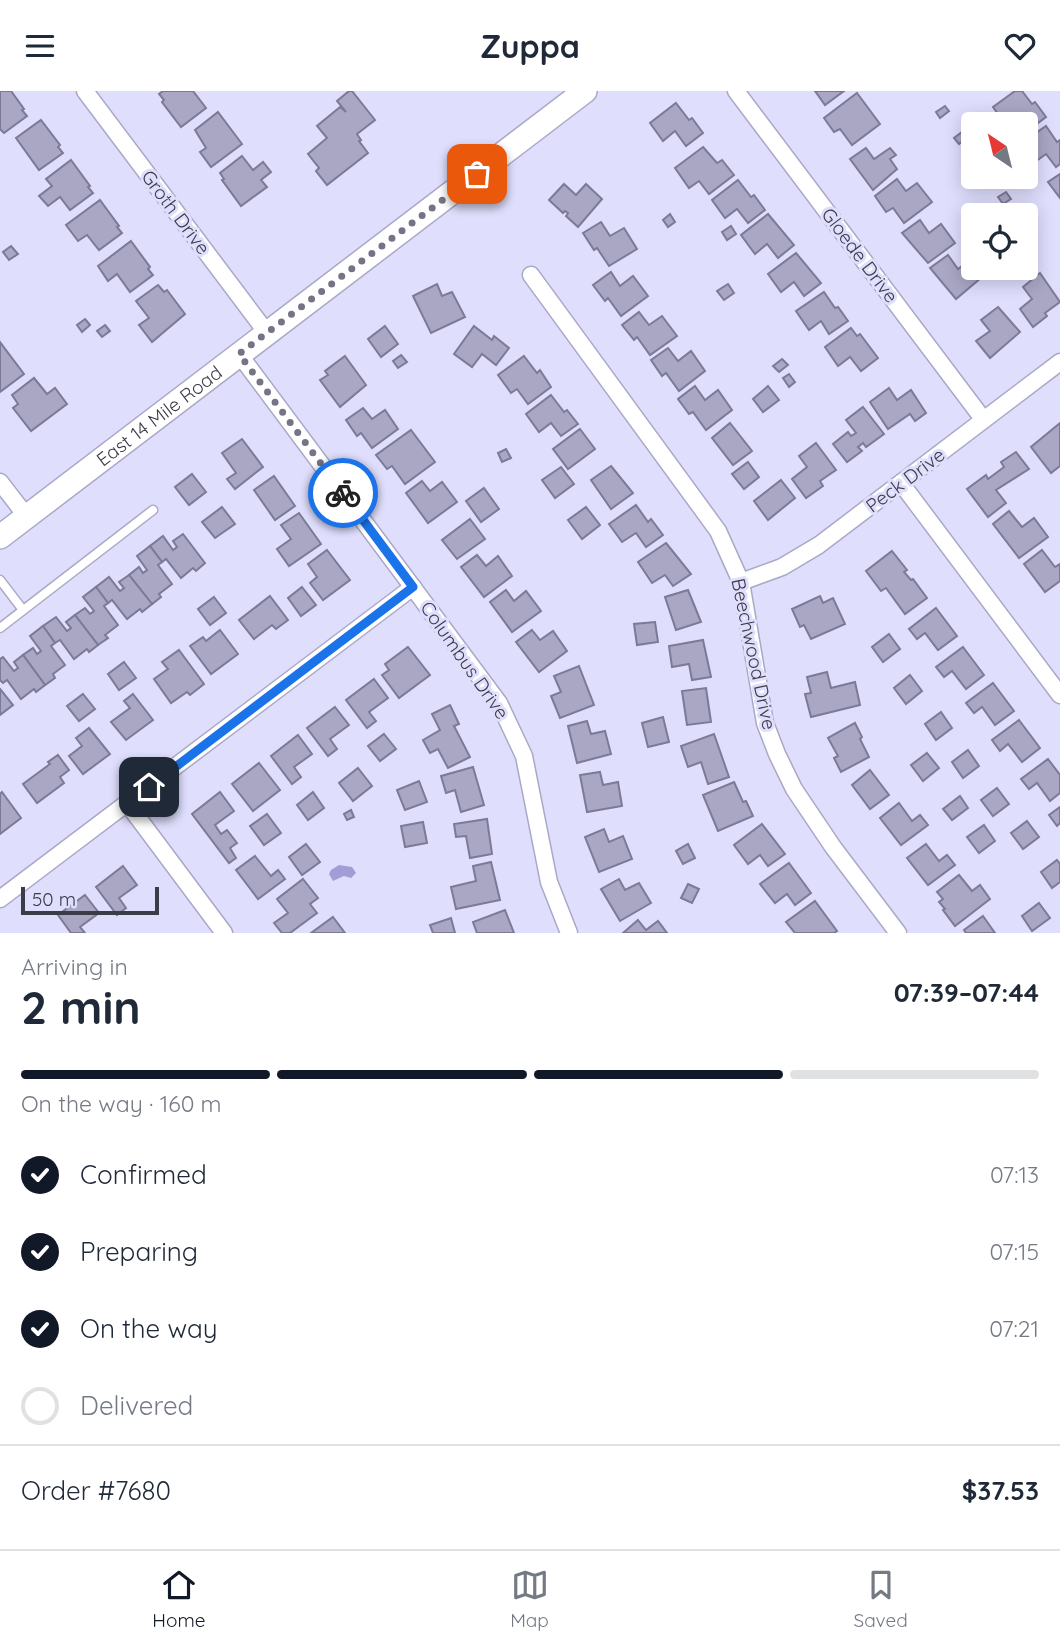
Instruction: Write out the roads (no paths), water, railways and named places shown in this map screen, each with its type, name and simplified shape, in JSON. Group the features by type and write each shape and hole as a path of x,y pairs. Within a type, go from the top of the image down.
{"main road":[{"name":"East 14 Mile Road","path":"0,537 585,91"}],"street":[{"name":"Groth Drive","path":"85,91 267,333"},
{"name":"Gloede Drive","path":"736,91 983,419"},
{"name":"Beechwood Drive","path":"531,275 718,531 741,582 765,723 776,754 794,789 833,847 898,933"},
{"name":"Columbus Drive","path":"239,354 499,703 524,756 549,882 569,933"},
{"name":"Peck Drive","path":"741,582 782,567 819,545 1060,362"},
{"path":"0,482 27,517"},
{"path":"901,483 1060,695"},
{"path":"0,899 413,587"},
{"path":"127,803 224,933"}],"lane":[{"path":"0,628 153,510"},
{"path":"0,580 23,610"}]}
